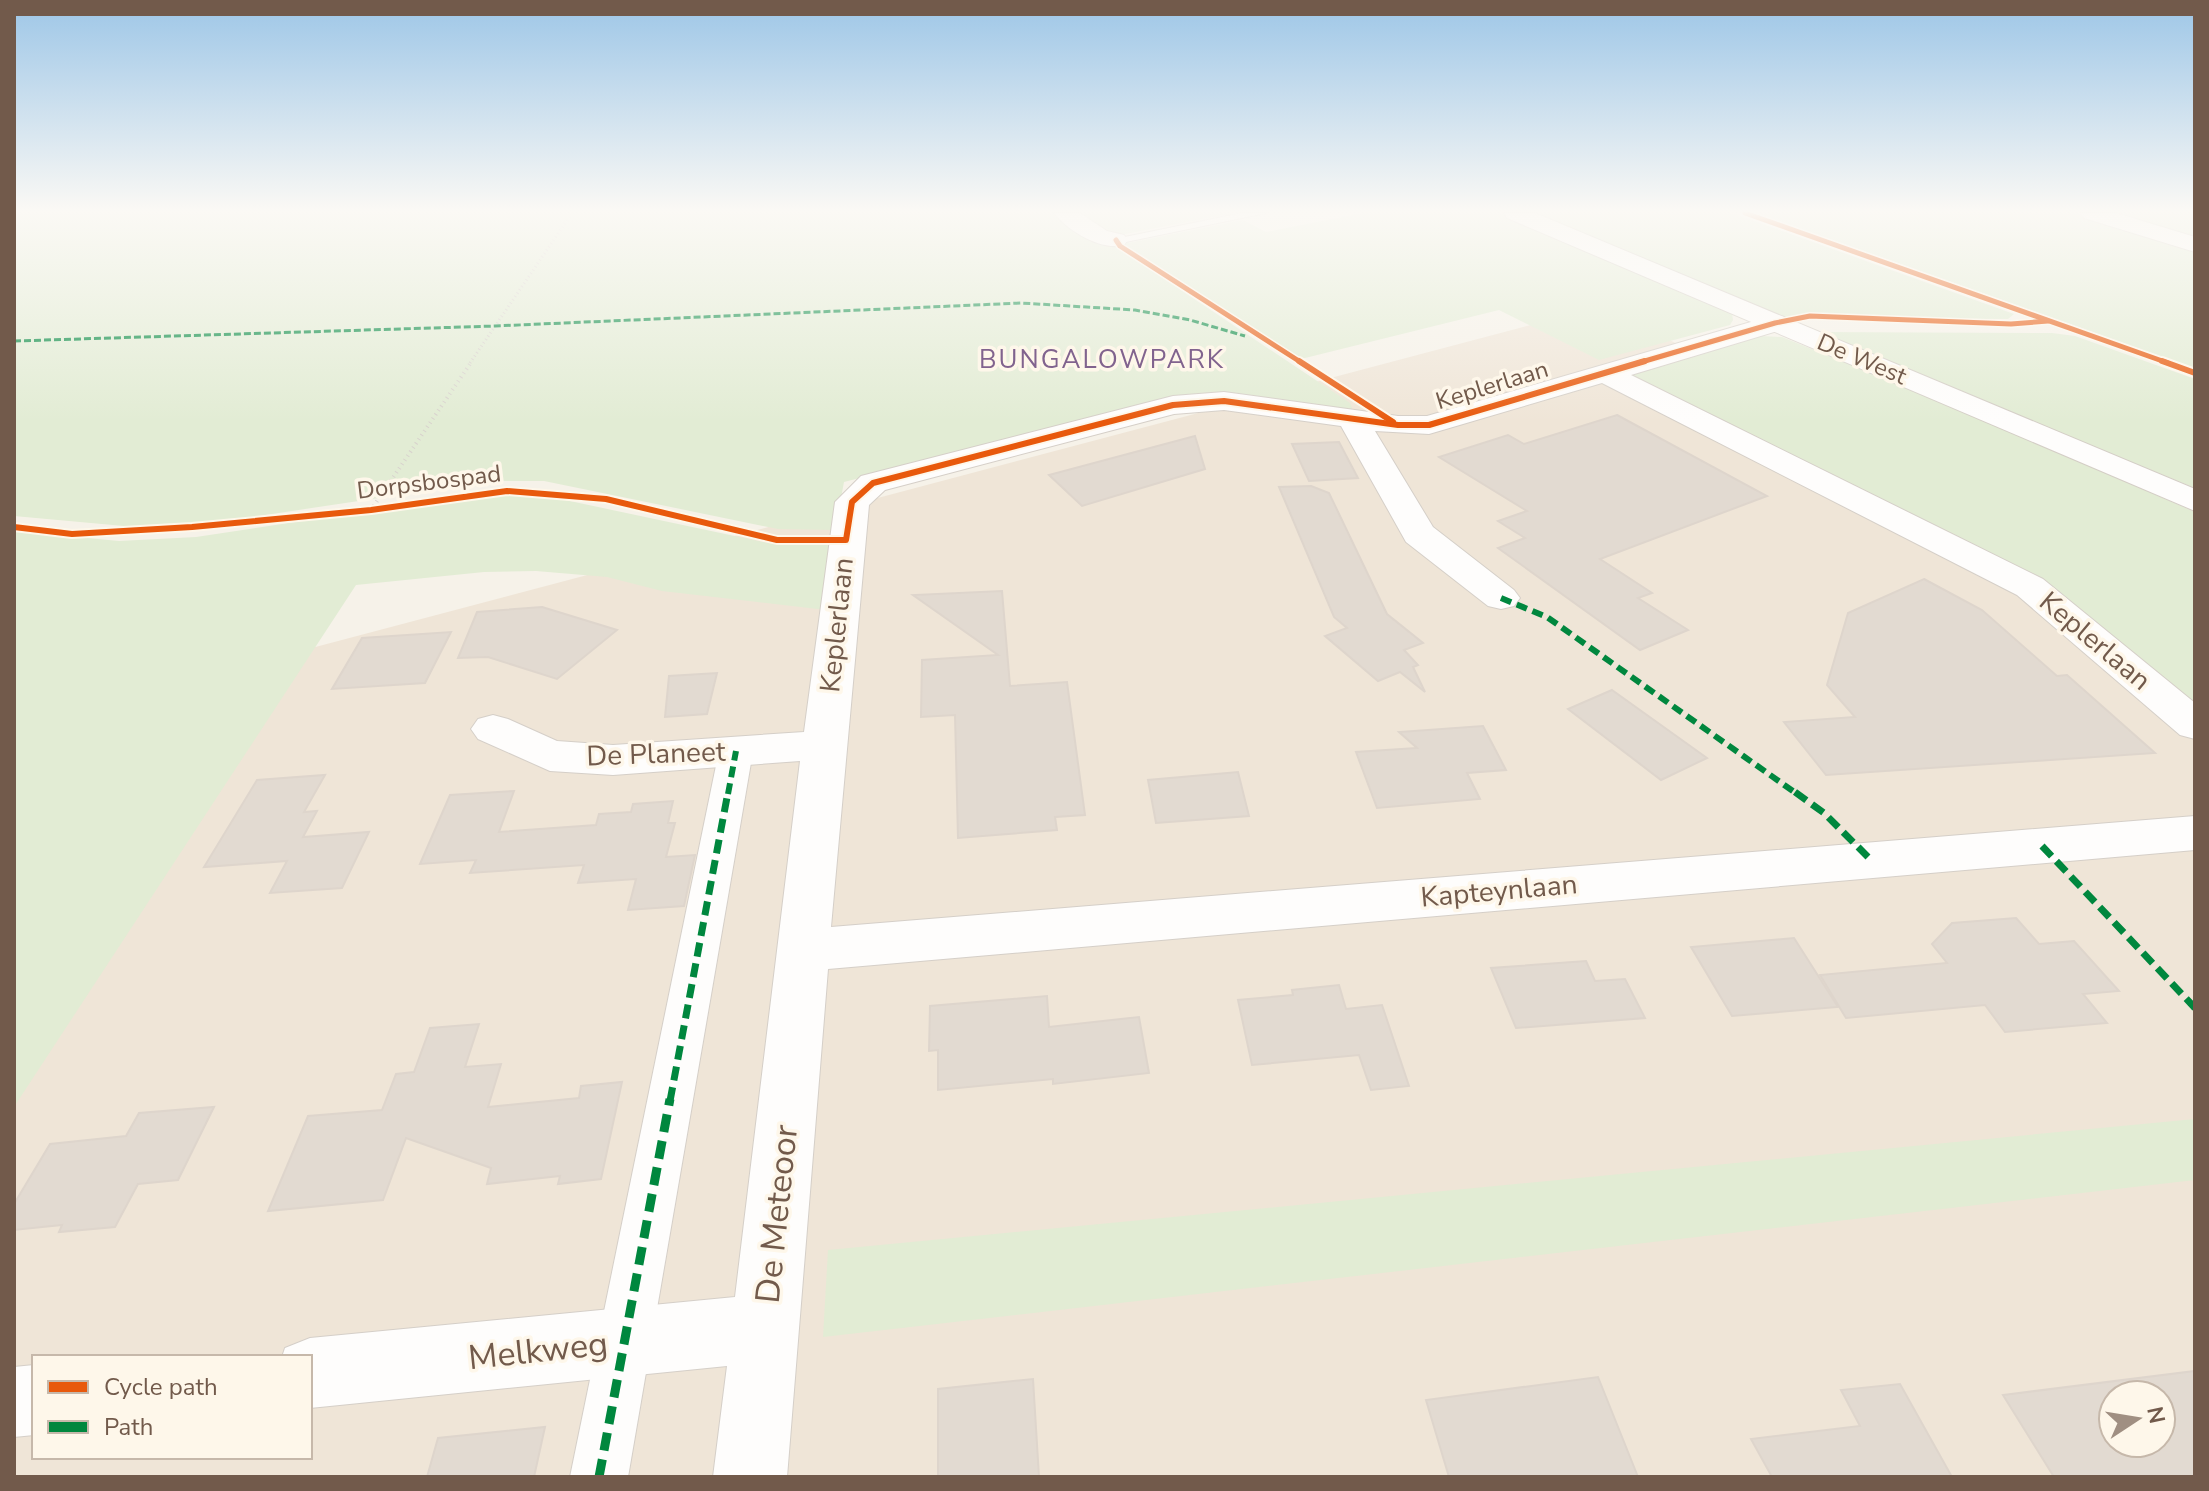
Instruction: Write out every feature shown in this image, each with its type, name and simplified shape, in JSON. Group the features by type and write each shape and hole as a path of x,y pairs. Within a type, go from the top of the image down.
{"street":[{"name":"De West","path":"1679,283 2185,494"},
{"name":"Keplerlaan","path":"803,950 852,502 873,483 1173,405 1224,401 1352,419 1429,425 1775,323"},
{"name":"Keplerlaan","path":"1603,372 2030,587 2195,725"},
{"path":"1352,419 1419,534 1501,598"},
{"name":"De Planeet","path":"493,729 550,756 613,760 824,745"},
{"path":"599,1477 736,751"},
{"name":"Kapteynlaan","path":"803,950 2195,833"},
{"name":"De Meteoor","path":"750,1477 803,950"},
{"name":"Melkweg","path":"312,1373 765,1328"}],"path":[{"path":"371,510 525,283"}],"shaded area":[{"path":"1602,306 2195,605 2195,1477 14,1477 14,727"}],"green space":[{"path":"14,283 1170,283 1350,403 1352,408 1349,411 1245,396 1189,394 844,482 835,530 778,529 544,481 492,481 205,524 135,527 14,516"},
{"path":"1181,283 1666,283 1724,307 1732,313 1733,320 1730,325 1599,360 1499,310 1297,360"},
{"path":"1694,283 1926,283 2014,314 2008,319 1779,318"},
{"path":"1954,283 2195,283 2195,368"},
{"path":"1813,332 2052,333 2075,336 2195,379 2195,488"},
{"path":"1762,336 1782,337 1940,401 2195,512 2195,706 1959,541 1629,374"},
{"path":"487,493 532,493 768,543 834,543 826,610 662,591 607,577 536,571 484,572 356,585 14,1107 14,531 119,541 196,537"},
{"path":"2195,1119 2195,1180 823,1337 828,1250"}],"building":[{"path":"1617,415 1767,496 1600,559 1652,593 1638,598 1688,630 1640,650 1498,548 1525,538 1498,521 1527,511 1439,457 1508,435 1524,444"},
{"path":"1195,436 1205,469 1082,506 1049,475"},
{"path":"1339,442 1358,478 1309,481 1292,444"},
{"path":"1311,486 1329,493 1387,614 1423,643 1404,650 1418,665 1413,667 1425,692 1400,672 1378,681 1325,636 1347,628 1334,617 1279,487"},
{"path":"1924,579 1982,610 2057,676 2067,675 2155,753 1826,775 1784,722 1855,717 1827,685 1848,613"},
{"path":"1002,591 1010,686 1067,682 1085,815 1055,817 1057,830 958,838 955,715 921,717 922,660 998,655 913,595"},
{"path":"542,607 617,630 557,679 488,657 458,658 477,612"},
{"path":"451,632 425,683 332,689 362,638"},
{"path":"717,673 707,714 665,717 669,676"},
{"path":"1612,690 1707,758 1661,780 1568,709"},
{"path":"1483,726 1506,770 1467,773 1480,799 1377,808 1356,752 1417,748 1399,732"},
{"path":"1238,772 1249,816 1156,823 1148,780"},
{"path":"325,775 304,812 317,811 303,837 369,832 342,888 270,893 287,861 204,867 257,780"},
{"path":"514,791 499,832 596,825 599,814 631,812 633,804 673,801 668,823 675,823 666,857 695,855 684,906 628,910 636,879 578,883 584,865 470,873 476,860 420,864 450,795"},
{"path":"2016,918 2039,944 2074,941 2119,991 2083,994 2107,1023 2005,1032 1985,1005 1846,1018 1820,975 1947,963 1932,944 1952,923"},
{"path":"1794,938 1838,1007 1732,1016 1691,947"},
{"path":"1586,961 1595,981 1625,979 1645,1018 1516,1028 1491,968"},
{"path":"1339,985 1346,1009 1382,1005 1409,1086 1371,1090 1359,1055 1252,1065 1238,1000 1293,995 1292,990"},
{"path":"1047,996 1049,1027 1139,1017 1149,1073 1053,1084 1053,1079 938,1090 938,1050 929,1051 930,1006"},
{"path":"479,1024 465,1067 501,1064 488,1107 579,1098 581,1086 622,1082 601,1179 558,1184 560,1176 487,1184 491,1168 406,1138 383,1200 268,1211 308,1116 382,1110 396,1074 414,1072 430,1028"},
{"path":"214,1107 178,1180 138,1184 115,1227 59,1232 62,1225 14,1230 14,1204 50,1144 126,1136 139,1113"},
{"path":"2195,1371 2195,1477 2054,1477 2003,1395 2097,1383 2097,1459 2177,1459 2177,1379 2131,1379"},
{"path":"1598,1377 1638,1477 1449,1477 1426,1400"},
{"path":"1033,1379 1039,1477 938,1477 938,1389"},
{"path":"1900,1384 1952,1477 1772,1477 1751,1439 1860,1426 1841,1390"},
{"path":"545,1427 534,1477 427,1477 438,1438"}],"marked path":[{"path":"14,341 495,326 1021,303 1079,304 1163,314 1245,336"},
{"path":"1501,598 1547,617 1824,813 1871,860"},
{"path":"599,1477 736,751"},
{"path":"2042,846 2195,1008"}],"cycle path":[{"path":"1177,283 1393,422"},
{"path":"1941,283 2195,373"},
{"name":"Dorpsbospad","path":"14,527 72,534 192,527 371,510 507,491 606,499 777,540 846,540 852,502 873,483 1173,405 1224,401 1398,425 1429,425 1775,323 1810,316 2011,324 2048,321"}],"district":[{"name":"BUNGALOWPARK","path":"1102,359"}]}
